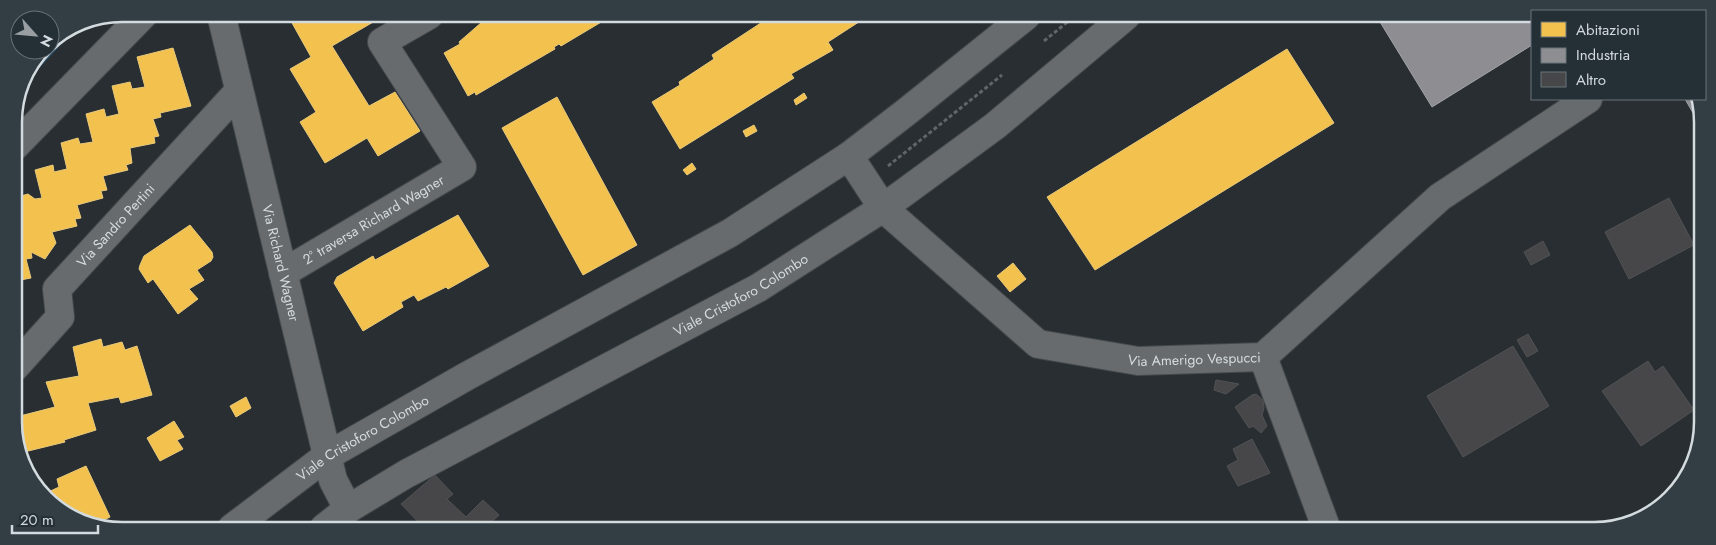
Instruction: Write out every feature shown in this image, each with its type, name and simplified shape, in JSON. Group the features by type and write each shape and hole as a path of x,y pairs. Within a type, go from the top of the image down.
{"street":[{"path":"23,138 136,22"},
{"name":"Via Richard Wagner","path":"223,22 333,480 348,510"},
{"name":"2° traversa Richard Wagner","path":"283,273 462,167 382,42 416,22"},
{"name":"Viale Cristoforo Colombo","path":"240,522 327,456 467,376 730,233 850,156 1019,22"},
{"name":"Viale Cristoforo Colombo","path":"332,522 406,474 758,288 883,208 995,126 1119,22"},
{"name":"Via Sandro Pertini","path":"22,359 60,317 57,289 239,90"},
{"name":"Via Amerigo Vespucci","path":"850,156 883,208 1038,344 1138,361 1263,357 1440,197 1586,100"},
{"path":"1263,357 1324,522"}],"building: Abitazioni":[{"path":"291,22 373,22 332,46 369,106 395,92 420,131 378,156 367,138 325,163 300,122 316,112 290,69 311,57"},
{"path":"482,22 601,22 561,46 559,44 554,47 555,49 476,95 475,92 468,96 444,53 460,44 459,42"},
{"path":"762,22 859,22 828,42 833,50 791,74 794,78 680,149 652,102 680,85 679,82 714,59 712,55"},
{"path":"173,48 191,106 160,113 161,117 153,119 159,136 154,137 155,143 130,148 132,163 126,165 128,170 103,176 107,190 101,191 103,198 77,205 81,218 75,219 77,226 52,232 56,243 45,259 31,252 32,258 26,259 31,278 22,280 23,196 28,194 35,199 42,198 35,170 53,165 54,172 67,169 61,143 78,138 80,144 93,142 86,114 104,109 106,117 119,114 112,86 130,82 132,89 145,87 137,57"},
{"path":"1287,49 1334,123 1095,270 1047,197"},
{"path":"804,93 807,98 796,105 794,100"},
{"path":"557,97 637,245 583,275 502,128"},
{"path":"754,125 757,131 746,137 743,131"},
{"path":"692,163 696,169 687,175 683,170"},
{"path":"458,215 489,266 448,289 446,287 418,301 414,295 401,302 403,307 363,331 334,283 337,277 373,256 375,260"},
{"path":"190,225 212,252 213,257 211,261 197,270 204,280 189,289 198,299 178,314 153,279 148,283 139,269 144,256"},
{"path":"1013,263 1026,279 1010,292 997,276"},
{"path":"101,339 103,347 122,342 125,350 137,346 152,395 121,403 119,397 88,403 96,430 64,440 65,442 27,451 24,442 22,415 55,407 46,382 79,376 73,347"},
{"path":"246,397 251,408 236,417 230,406"},
{"path":"174,421 184,437 177,440 183,449 160,461 147,438"},
{"path":"86,466 110,517 103,520 84,515 62,502 50,491 59,487 57,479"}],"building: Industria":[{"path":"1380,22 1531,22 1531,46 1432,107"},
{"path":"1686,100 1691,100 1693,112"}],"building: Altro":[{"path":"1669,198 1694,245 1629,279 1605,232"},
{"path":"1543,241 1550,255 1531,265 1524,252"},
{"path":"1528,334 1538,351 1527,357 1517,340"},
{"path":"1513,346 1549,406 1463,457 1427,396"},
{"path":"1648,361 1655,372 1663,366 1694,410 1641,446 1602,391"},
{"path":"1216,380 1239,384 1226,394 1214,390"},
{"path":"1256,394 1263,400 1264,408 1262,415 1267,426 1261,433 1253,426 1249,428 1235,407"},
{"path":"1252,439 1270,473 1238,486 1227,466 1238,460 1233,449"},
{"path":"435,475 453,494 447,499 466,517 483,500 499,515 491,522 418,522 401,504"}]}
